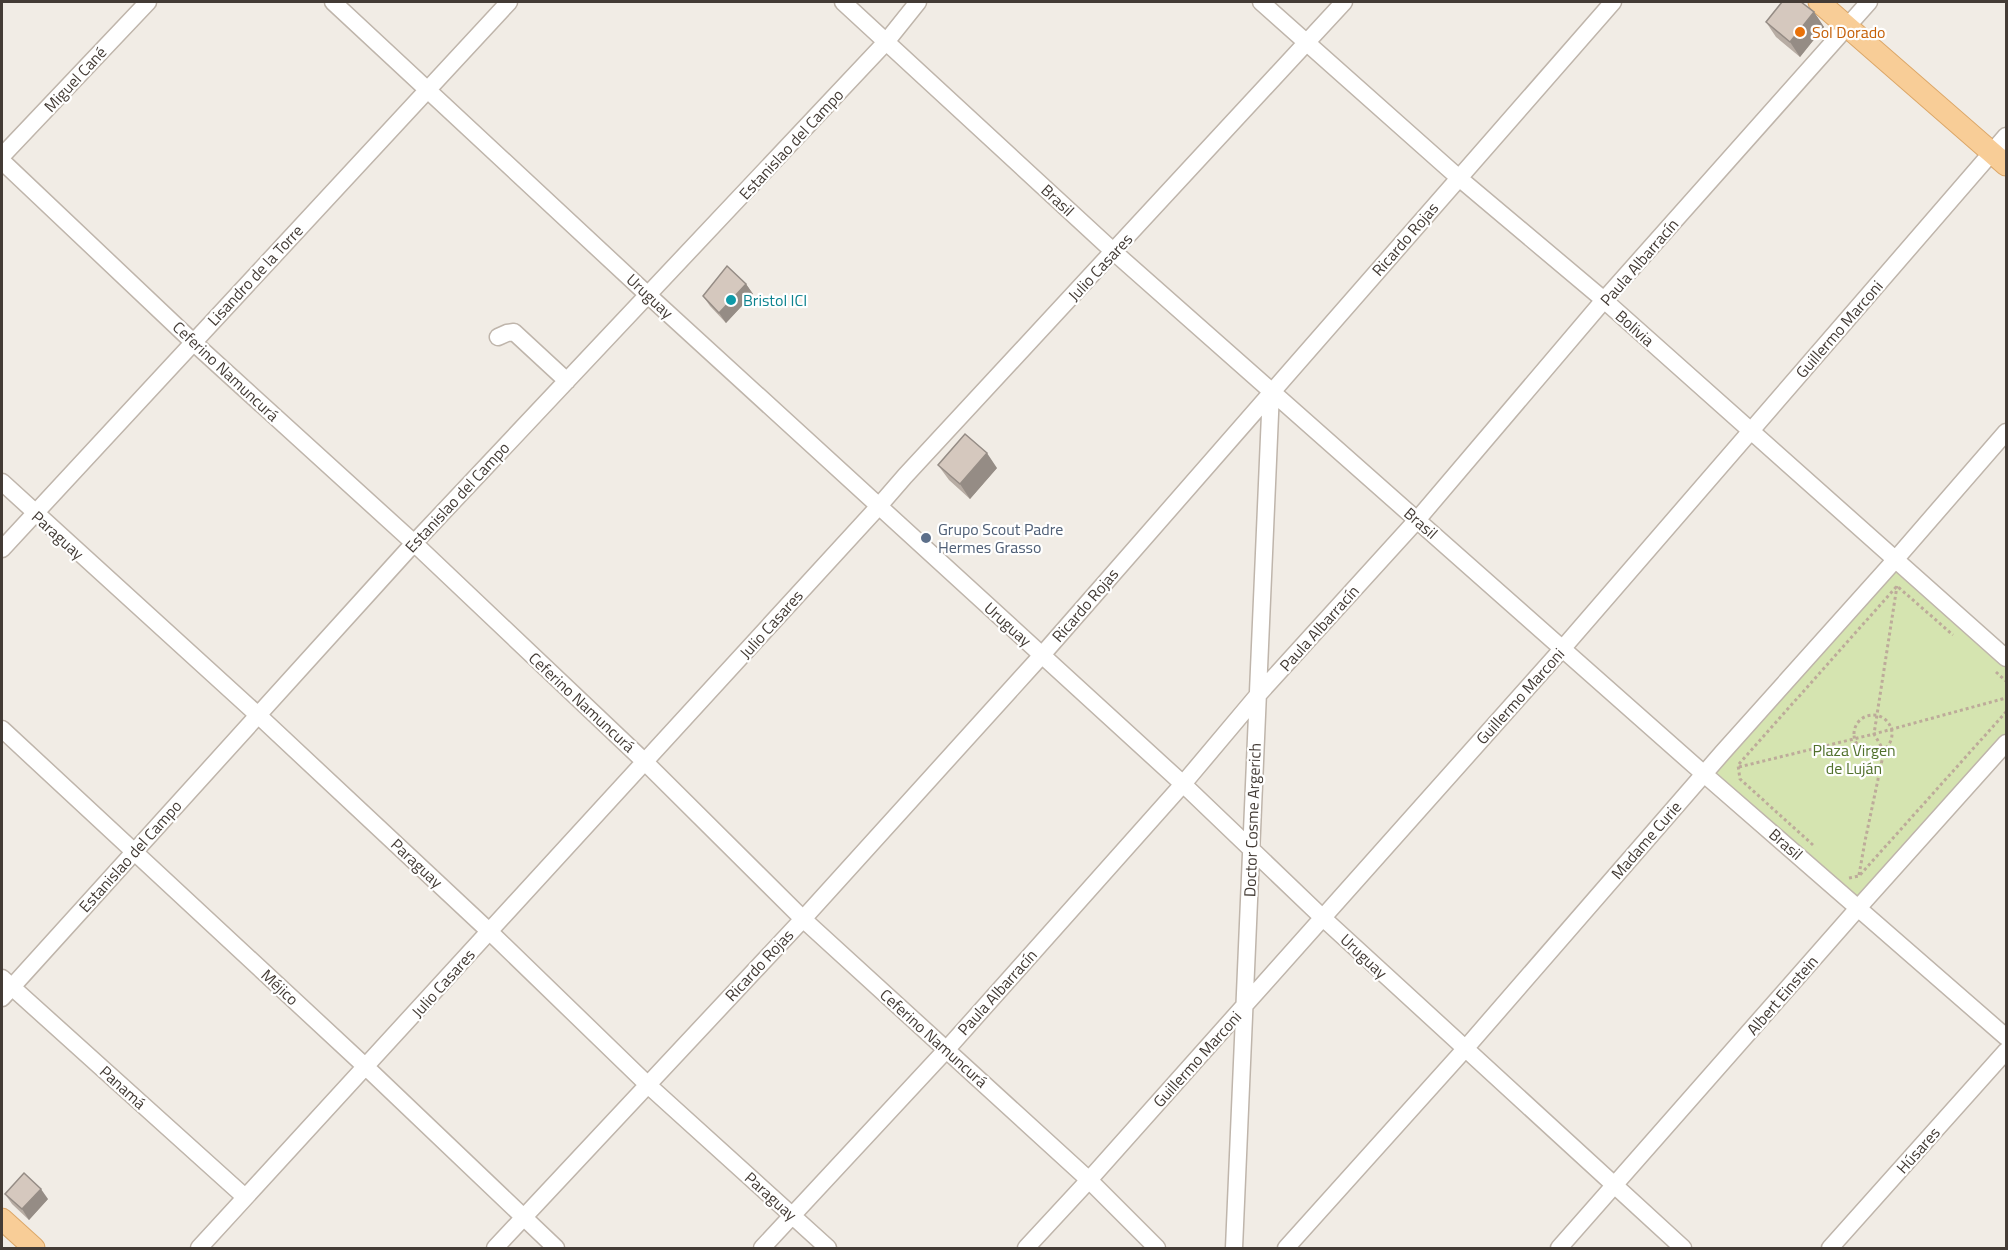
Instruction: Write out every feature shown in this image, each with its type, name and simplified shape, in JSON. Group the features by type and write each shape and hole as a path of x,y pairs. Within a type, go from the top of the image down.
{"main road":[{"path":"1819,2 1999,159"},
{"path":"2,1219 34,1248"}],"street":[{"name":"Miguel Cané","path":"2,156 148,2"},
{"name":"Uruguay","path":"333,2 648,295 1183,783 1323,918 1683,1248"},
{"name":"Lisandro de la Torre","path":"2,549 509,2"},
{"name":"Brasil","path":"843,2 1114,252 1704,774 2007,1037"},
{"name":"Estanislao del Campo","path":"5,988 259,716 414,543 886,42 918,2"},
{"name":"Bolivia","path":"1261,2 1459,178 1604,300 1895,561 2007,658"},
{"name":"Julio Casares","path":"199,1248 905,476 1344,2"},
{"name":"Ricardo Rojas","path":"495,1248 803,919 1042,655 1613,2"},
{"name":"Paula Albarracín","path":"762,1248 947,1049 1183,783 1257,696 1417,520 1604,300 1869,2"},
{"name":"Guillermo Marconi","path":"1026,1248 1563,648 1749,431 1999,159 2007,136"},
{"name":"Ceferino Namuncurá","path":"2,161 193,342 414,543 645,762 803,919 1089,1180 1157,1248"},
{"path":"498,337 514,332 567,381"},
{"name":"Doctor Cosme Argerich","path":"1234,1248 1271,391"},
{"name":"Madame Curie","path":"1286,1248 1465,1049 1723,752 1895,561 2007,432"},
{"name":"Paraguay","path":"2,482 34,514 259,716 490,932 648,1085 828,1248"},
{"name":"Méjico","path":"2,729 366,1067 556,1248"},
{"name":"Albert Einstein","path":"1559,1248 1859,907 2007,743"},
{"name":"Panamá","path":"5,988 245,1197"},
{"name":"Húsares","path":"1830,1248 2007,1051"}],"path":[{"path":"1884,751 1874,734 1897,586 1895,561"},
{"path":"1897,586 1956,637"},
{"path":"1815,848 1740,779 1738,765 1897,586"},
{"path":"1990,666 2007,681"},
{"path":"1723,752 1740,768 2007,698"},
{"path":"1849,878 1859,876 2007,712"},
{"path":"1859,907 1859,876 1864,841 1884,751 1891,742 1891,729 1887,720 1876,715 1869,715 1860,720 1854,730 1854,738 1858,746 1867,753 1884,751"}],"green space":[{"name":"Plaza Virgen de Luján","path":"1895,560 2006,658 2006,743 1859,907 1704,774"}],"building":[{"path":"1782,2 1801,2 1814,12 1790,42 1766,22"},
{"path":"727,266 746,284 719,313 703,296"},
{"path":"965,434 987,453 960,484 938,465"},
{"path":"24,1173 41,1189 22,1209 5,1194"}],"place":[{"name":"Sol Dorado","path":"1800,32"},
{"name":"Bristol ICI","path":"731,300"},
{"name":"Grupo Scout Padre Hermes Grasso","path":"926,538"}]}
